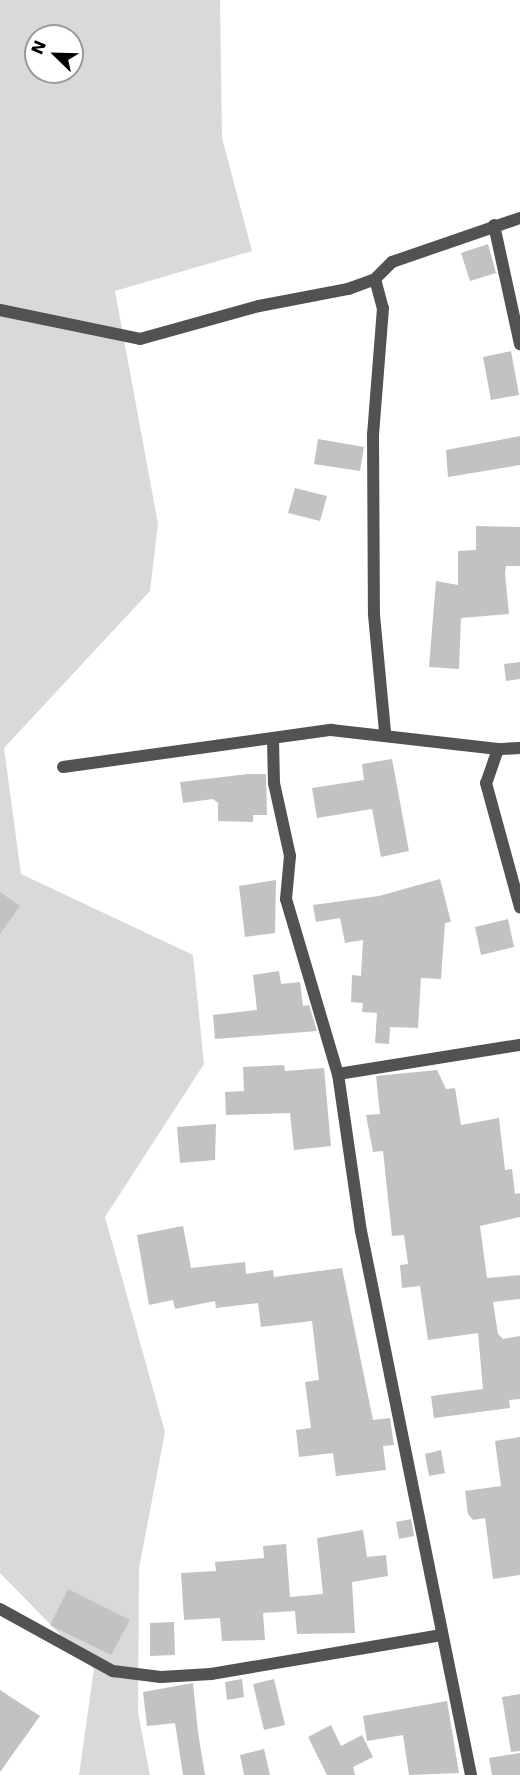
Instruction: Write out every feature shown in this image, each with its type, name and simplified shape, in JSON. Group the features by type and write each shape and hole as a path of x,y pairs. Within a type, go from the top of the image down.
{"street":[{"path":"0,310 140,339 375,279 392,262 494,225 520,218"},
{"path":"494,225 520,344"},
{"path":"375,279 383,308 373,434 374,615 386,732"},
{"path":"63,767 273,740 331,730 386,732 435,745 520,748"},
{"path":"273,740 274,783 290,856 286,899 338,1074 361,1232 423,1520 442,1635 471,1775"},
{"path":"498,749 486,783 520,907"},
{"path":"338,1074 520,1045"},
{"path":"0,1609 113,1671 161,1677 211,1674 442,1635"}],"shaded area":[{"path":"0,0 220,0 222,138 252,251 115,291 158,524 150,591 4,748 21,874 193,955 204,1064 105,1217 165,1432 139,1568 138,1713 150,1775 79,1775 94,1669 0,1573"}],"building":[{"path":"488,244 496,273 470,281 461,253"},
{"path":"511,351 519,395 491,400 483,357"},
{"path":"520,436 520,465 448,477 446,450"},
{"path":"318,439 364,447 360,471 314,464"},
{"path":"295,488 327,496 320,521 288,513"},
{"path":"476,526 520,527 520,566 506,566 505,573 509,614 461,618 459,669 429,667 436,581 458,585 458,551 476,550"},
{"path":"520,662 520,679 506,681 504,664"},
{"path":"392,759 409,851 381,857 372,809 317,818 312,788 364,780 362,764"},
{"path":"266,774 267,815 253,815 253,822 218,821 218,803 213,799 183,803 180,782"},
{"path":"440,879 451,922 445,923 441,979 421,978 418,1028 390,1027 389,1044 375,1043 377,1013 362,1012 363,1003 351,1002 352,975 361,976 363,940 345,943 340,918 316,922 313,905 379,896"},
{"path":"276,880 275,933 245,937 239,886"},
{"path":"0,892 20,906 0,934"},
{"path":"508,919 514,947 481,955 475,927"},
{"path":"279,971 281,984 300,982 303,1006 309,1005 317,1031 215,1039 213,1015 257,1010 253,975"},
{"path":"284,1065 285,1071 324,1068 331,1146 294,1150 290,1113 226,1115 225,1092 244,1091 243,1067"},
{"path":"437,1070 446,1089 455,1088 461,1125 499,1118 505,1170 512,1169 515,1194 520,1193 520,1217 480,1226 487,1278 520,1275 520,1299 493,1302 498,1334 503,1339 520,1336 520,1399 509,1400 510,1408 434,1418 431,1396 483,1389 478,1333 428,1340 420,1286 402,1288 400,1265 408,1264 404,1235 392,1236 383,1151 373,1152 366,1115 380,1114 376,1076"},
{"path":"216,1124 215,1160 180,1163 177,1127"},
{"path":"183,1226 191,1268 245,1262 246,1274 273,1270 274,1277 342,1268 373,1420 390,1418 394,1445 383,1446 386,1470 336,1476 333,1453 299,1457 296,1430 311,1428 305,1382 319,1380 312,1321 261,1327 258,1303 216,1308 215,1301 175,1309 173,1300 149,1305 137,1235"},
{"path":"520,1437 520,1575 493,1579 485,1518 473,1520 468,1514 465,1491 501,1486 495,1441"},
{"path":"441,1450 445,1473 429,1476 425,1454"},
{"path":"411,1519 414,1536 399,1539 396,1522"},
{"path":"363,1530 367,1557 386,1555 388,1576 352,1582 355,1633 297,1634 295,1611 263,1613 265,1640 222,1641 220,1618 184,1620 181,1573 216,1571 215,1562 264,1558 263,1546 286,1544 290,1597 323,1594 317,1538"},
{"path":"68,1589 130,1620 111,1655 50,1625"},
{"path":"174,1622 175,1655 150,1656 150,1623"},
{"path":"242,1679 244,1697 227,1700 225,1682"},
{"path":"274,1679 285,1725 264,1730 253,1684"},
{"path":"193,1683 205,1775 183,1775 175,1723 147,1726 143,1692"},
{"path":"0,1690 40,1716 0,1772"},
{"path":"520,1694 520,1751 511,1752 502,1697"},
{"path":"447,1701 459,1773 409,1775 403,1735 367,1741 363,1716"},
{"path":"331,1725 341,1746 362,1735 373,1757 353,1767 355,1775 327,1775 308,1737"},
{"path":"264,1749 270,1775 244,1775 240,1755"},
{"path":"520,1753 520,1775 492,1775 489,1758"}]}
